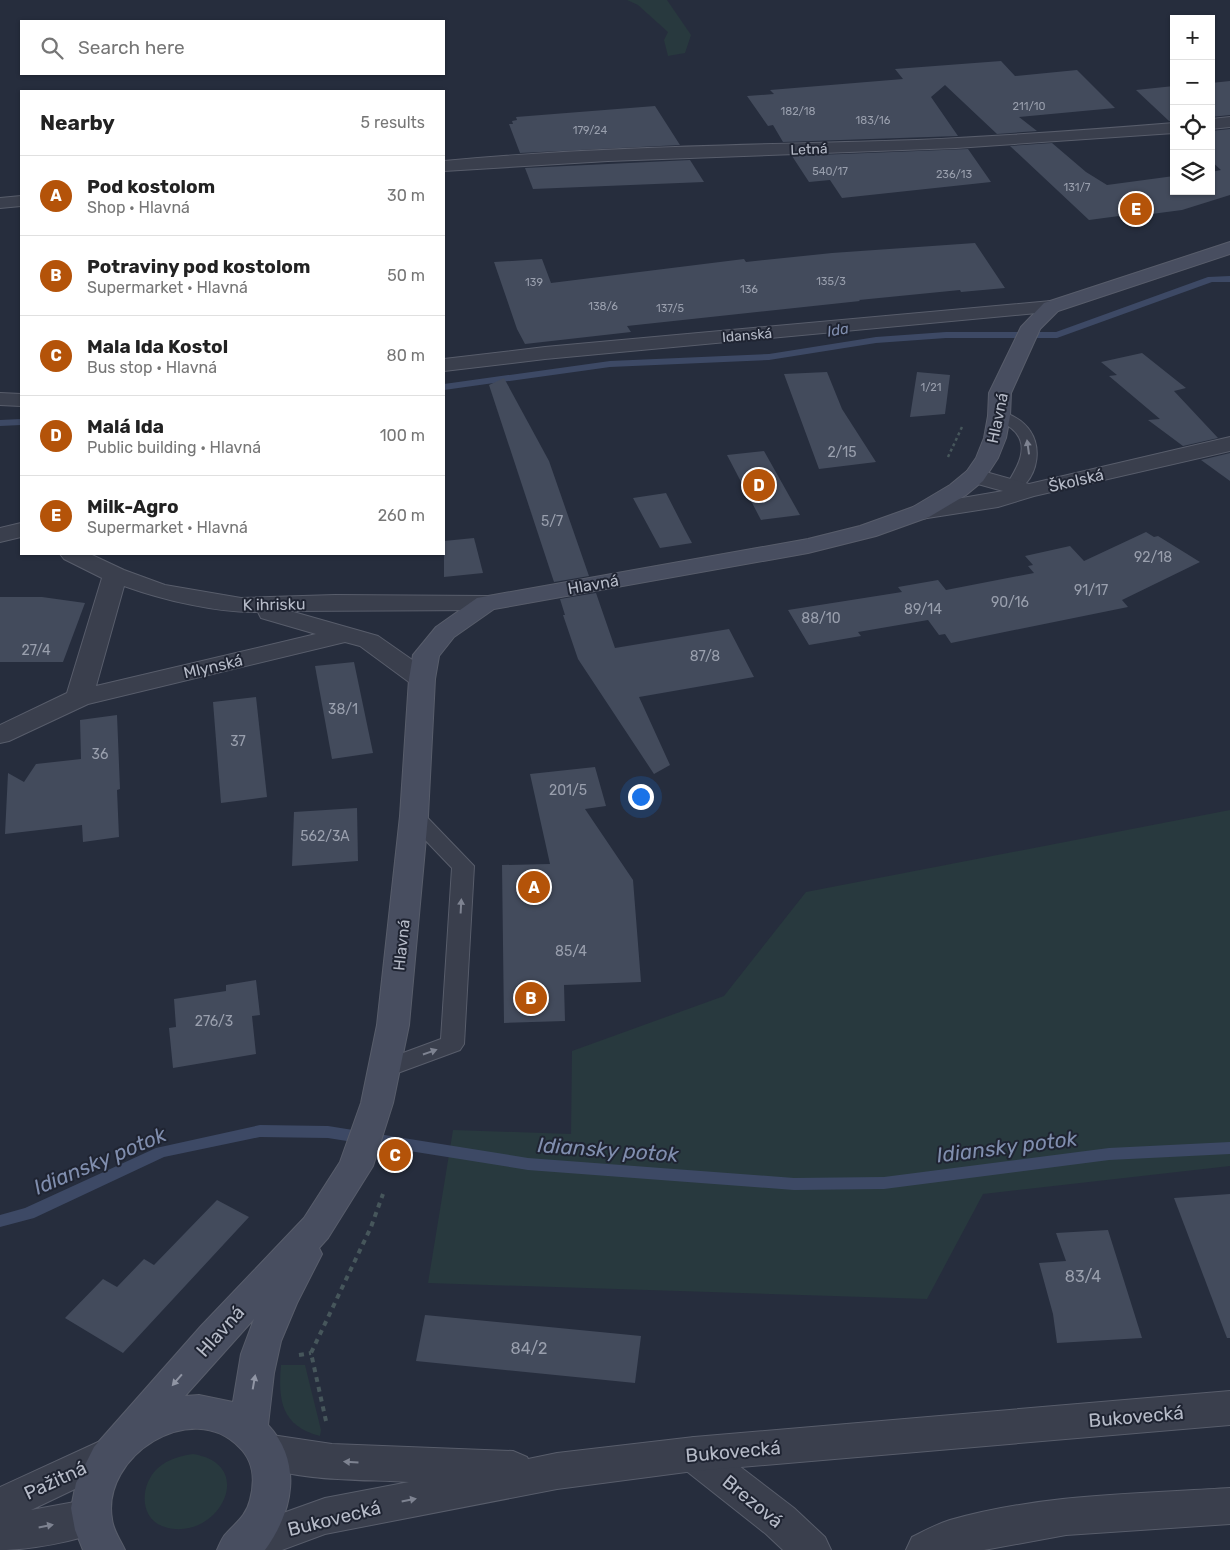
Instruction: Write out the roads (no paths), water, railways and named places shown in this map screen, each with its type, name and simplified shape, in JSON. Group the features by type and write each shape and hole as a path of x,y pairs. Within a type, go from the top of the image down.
{"main road":[{"name":"Hlavná","path":"241,1548 262,1520 272,1492 272,1464 257,1441 251,1403 260,1352 280,1301 316,1228 356,1166 377,1103 393,1025 414,816 422,679 426,655 432,647 446,632 486,603 808,546 868,531 921,512 958,490 975,476 987,458 995,438 999,416 1000,393 1031,327 1050,307 1230,248"},
{"name":"Hlavná","path":"101,1542 91,1496 98,1474 118,1446 214,1337 316,1228"},
{"path":"118,1446 154,1421 184,1412 214,1413 240,1422 257,1441"}],"street":[{"path":"1215,124 1230,122"},
{"name":"Letná","path":"445,166 539,158 896,146 1170,128"},
{"path":"0,203 20,201"},
{"name":"Idanská","path":"445,366 545,353 1050,307"},
{"path":"0,399 20,400"},
{"name":"Školská","path":"921,512 998,500 1021,489 1230,444"},
{"path":"975,476 1021,489"},
{"path":"0,535 20,530"},
{"name":"K ihrisku","path":"74,555 115,575 160,591 241,605 335,602 486,603"},
{"path":"79,698 115,575"},
{"path":"241,605 369,641 422,679"},
{"name":"Mlynská","path":"0,735 79,698 348,634"},
{"name":"Bukovecká","path":"241,1548 325,1516 557,1471 694,1454 1230,1408"},
{"path":"257,1441 303,1458 332,1461 557,1471"},
{"name":"Pažitná","path":"0,1506 118,1446"},
{"name":"Brezová","path":"694,1454 780,1521 811,1550"},
{"path":"926,1550 950,1539 1001,1528 1066,1518 1230,1506"},
{"path":"0,1535 101,1542"}],"lane":[{"path":"999,416 1017,425 1025,435 1030,446 1028,462 1019,481 1021,489"},
{"path":"384,1069 452,1044 464,866 414,816"}],"waterway":[{"name":"Ida","path":"445,387 610,364 769,357 876,340 946,335 1057,335 1211,279 1230,279"},
{"name":"Ida","path":"0,423 20,422"},
{"name":"Idiansky potok","path":"0,1221 28,1214 161,1152 260,1131 328,1132 528,1164 794,1184 884,1183 1109,1154 1230,1148"}],"place":[{"name":"Milk-Agro","path":"1136,209"},
{"name":"Malá Ida","path":"759,485"},
{"name":"Pod kostolom","path":"534,887"},
{"name":"Potraviny pod kostolom","path":"531,998"},
{"name":"Mala Ida Kostol","path":"395,1155"}]}
